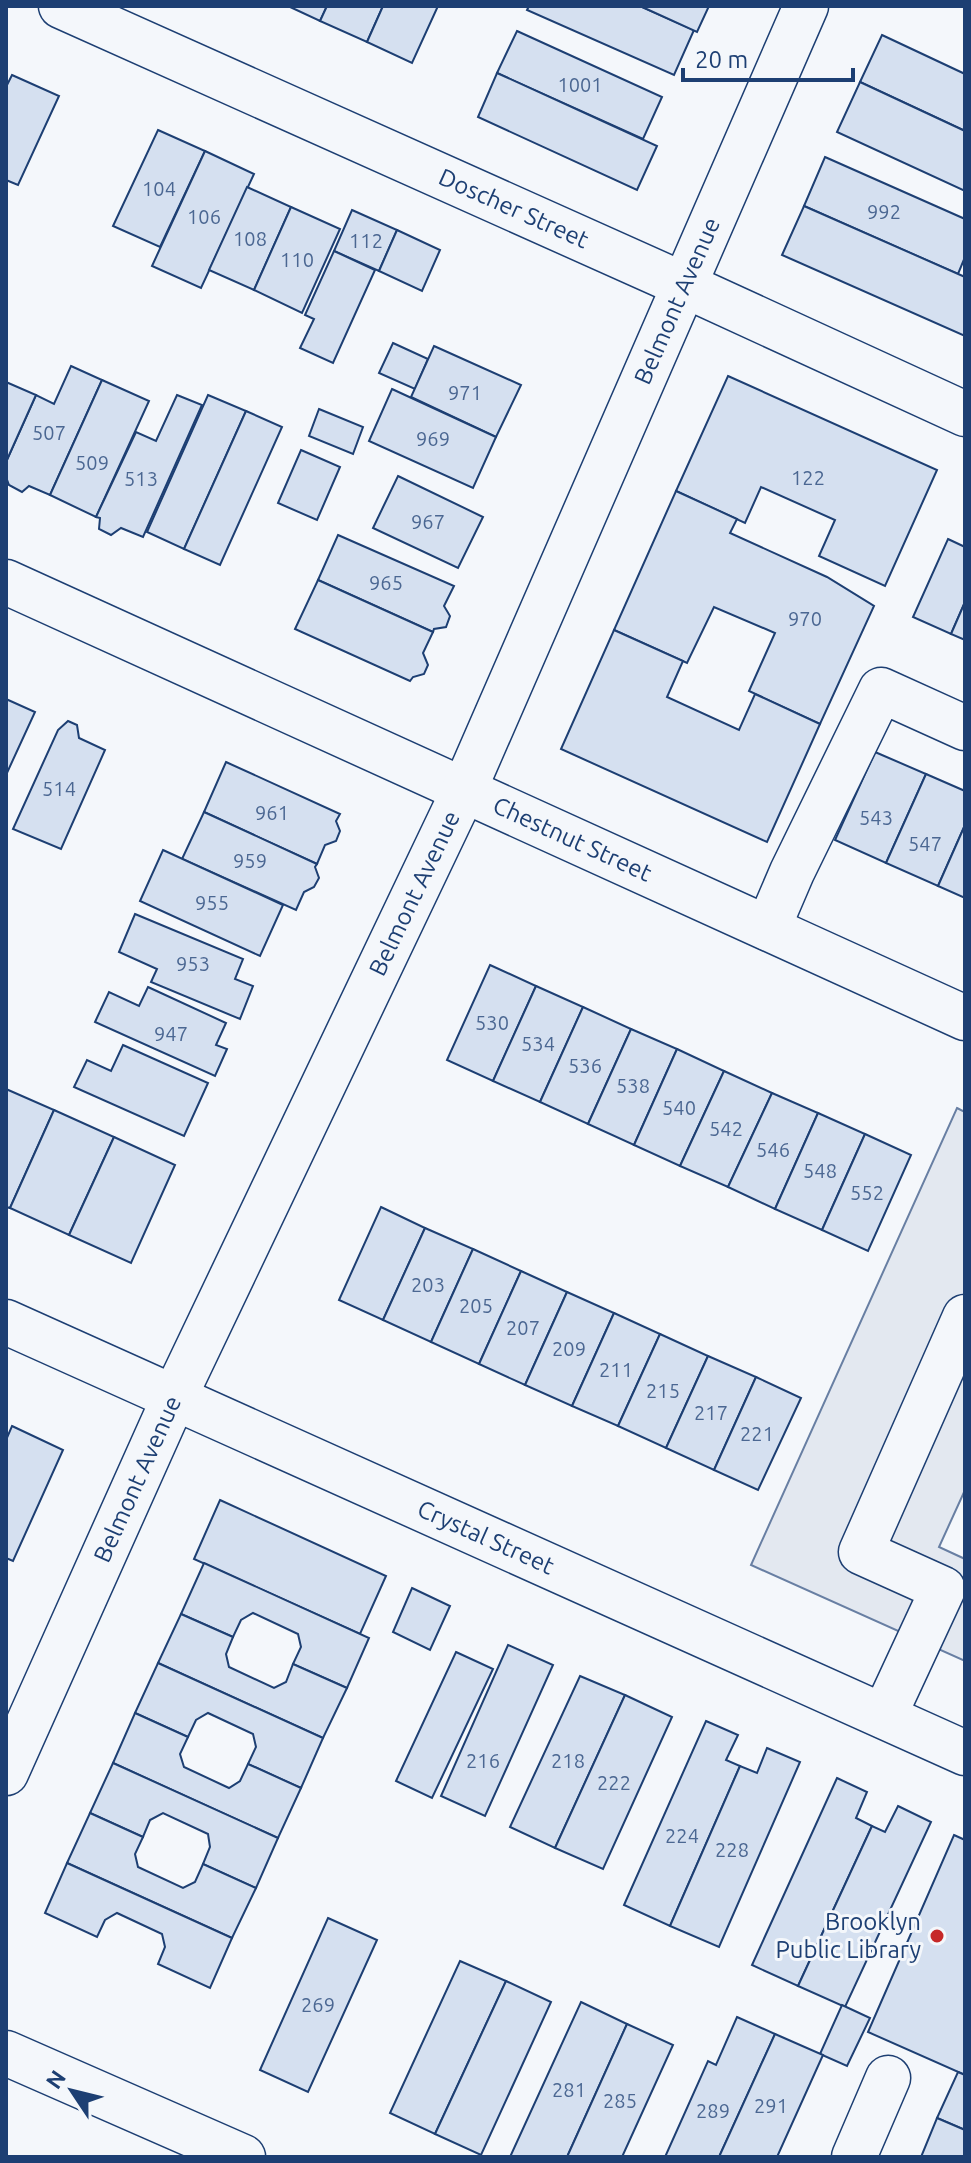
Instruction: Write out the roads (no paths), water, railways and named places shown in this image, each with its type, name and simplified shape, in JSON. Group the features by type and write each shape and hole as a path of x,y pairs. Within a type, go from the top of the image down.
{"street":[{"name":"Doscher Street","path":"61,6 965,414"},
{"name":"Belmont Avenue","path":"6,1773 174,1398 464,790 806,6"},
{"name":"Chestnut Street","path":"6,582 965,1018"},
{"path":"768,928 881,690 965,728"},
{"path":"884,1716 954,1594 861,1552 965,1317"},
{"name":"Crystal Street","path":"6,1322 965,1753"},
{"path":"6,2053 243,2157"},
{"path":"854,2157 888,2078"}],"place":[{"name":"Brooklyn Public Library","path":"937,1936"}]}
